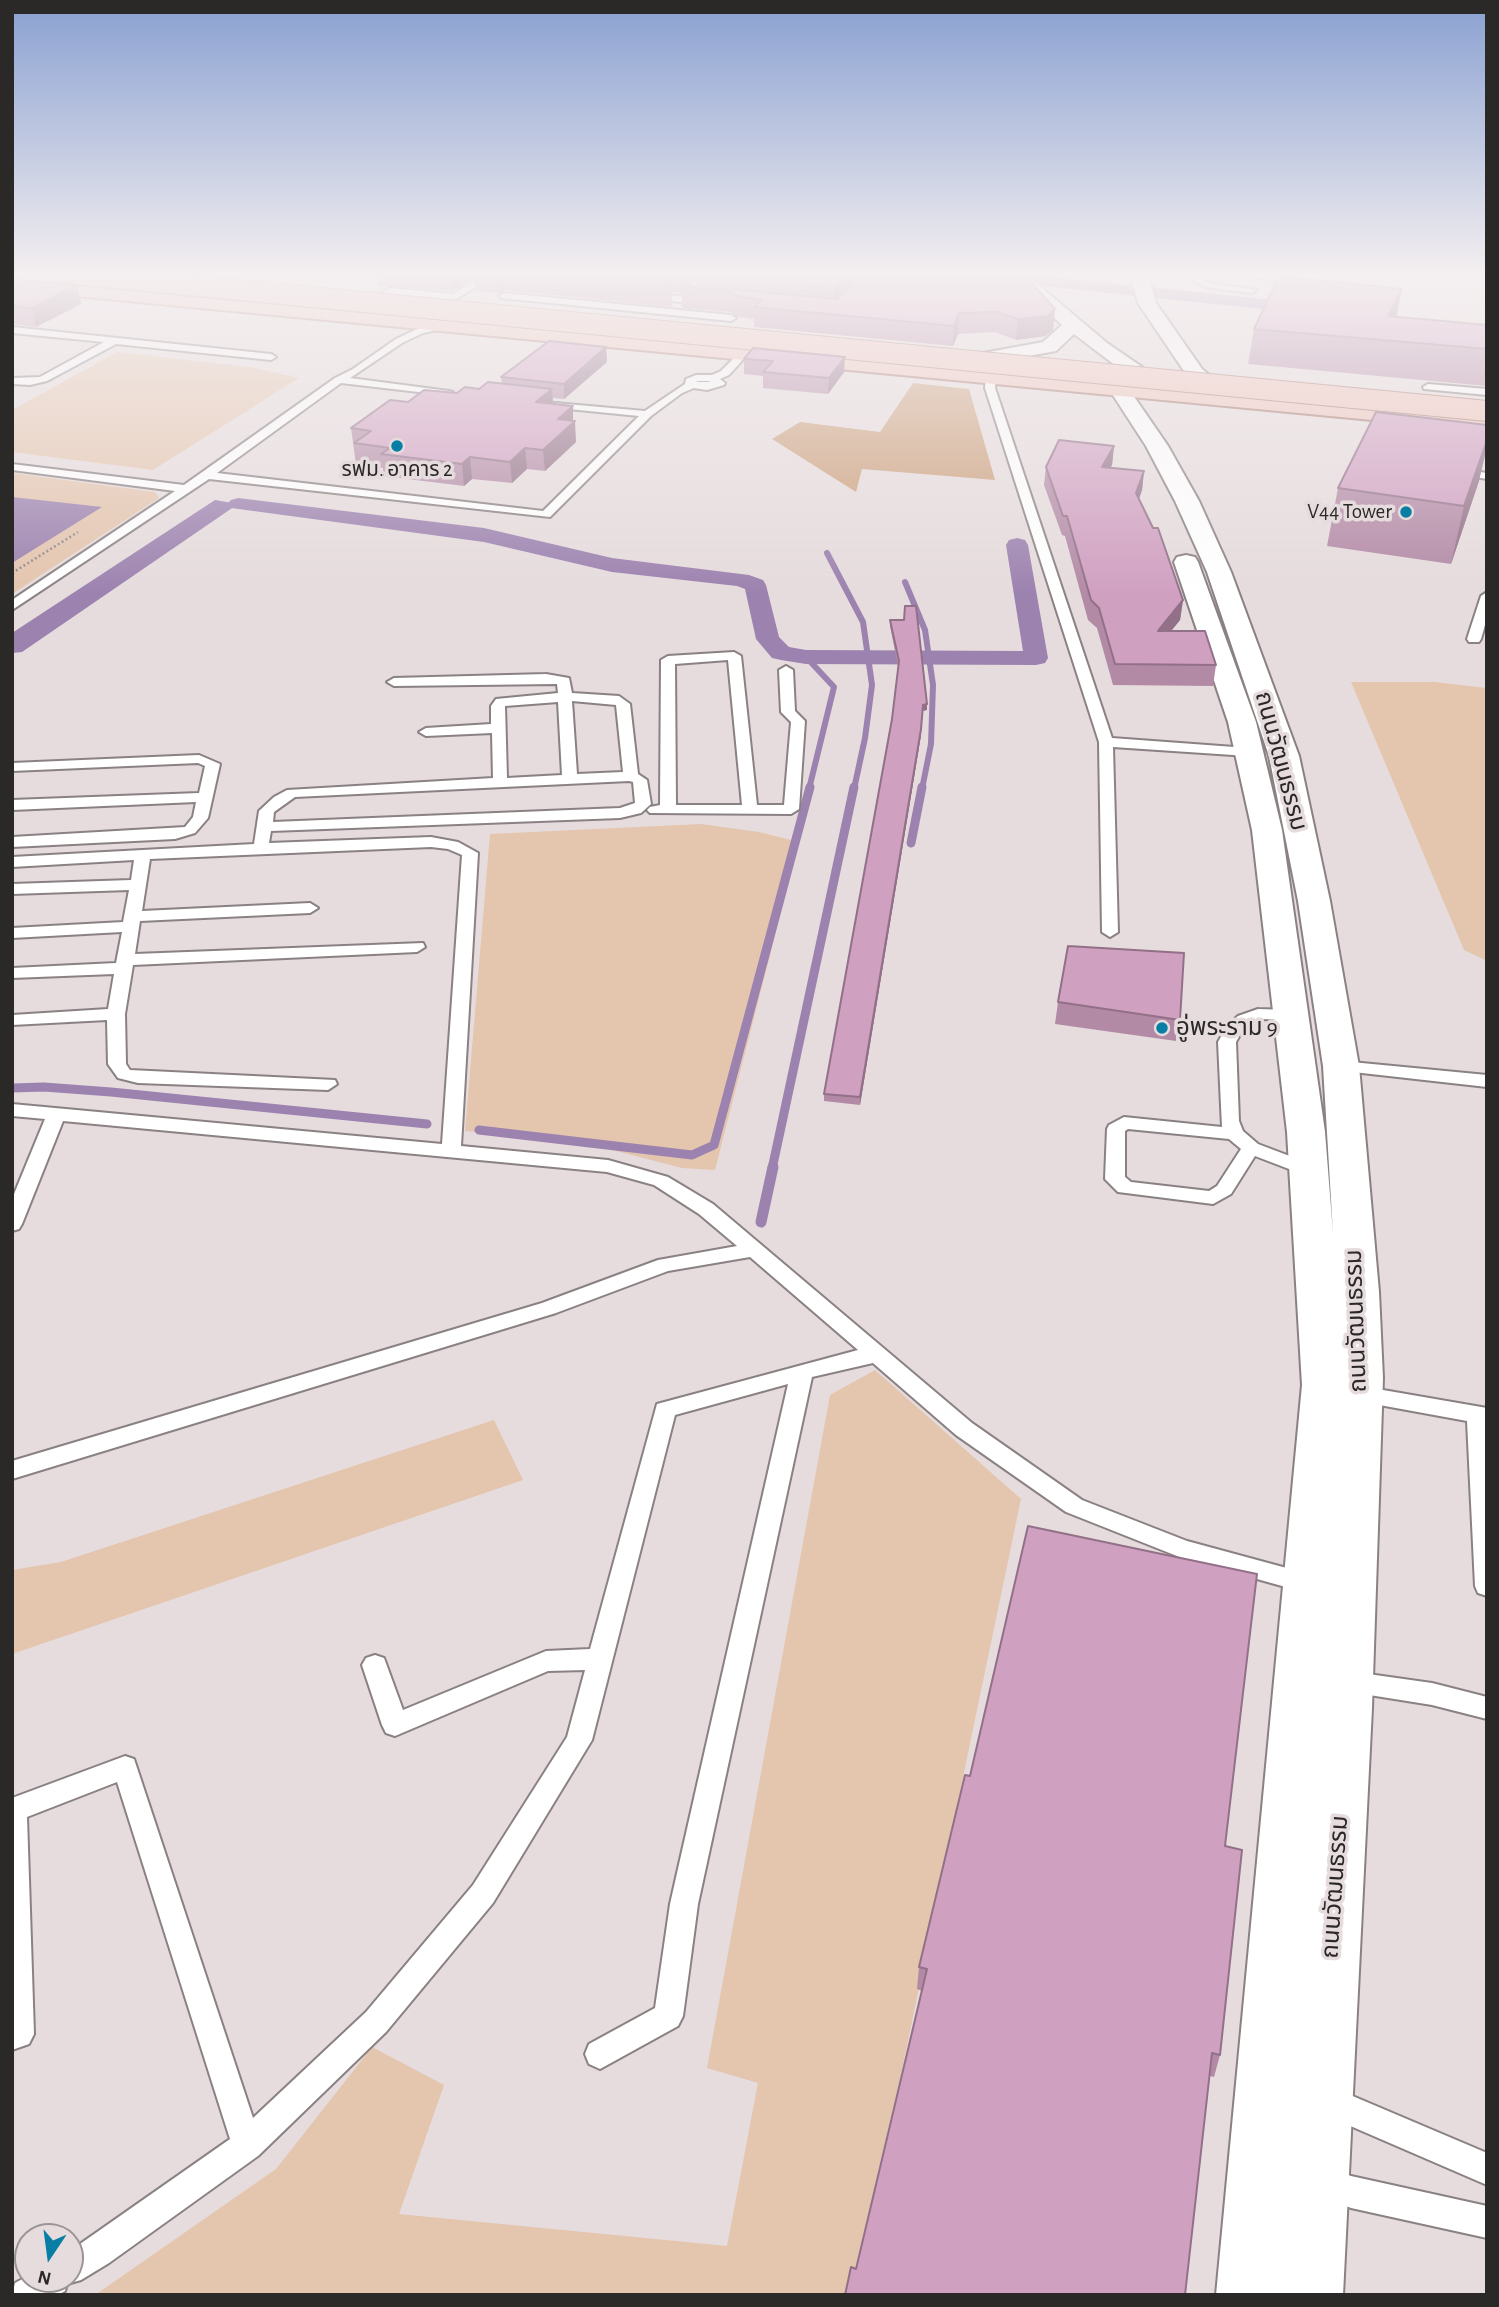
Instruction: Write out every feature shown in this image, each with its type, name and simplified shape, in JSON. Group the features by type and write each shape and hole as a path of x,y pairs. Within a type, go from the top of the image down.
{"main road":[{"path":"1100,380 1487,418"},
{"path":"1152,380 1376,421 1487,425"},
{"path":"1171,380 1487,411"},
{"path":"1220,380 1487,406"}],"street":[{"name":"ถนนวัฒนธรรม","path":"1109,380 1198,590 1242,722 1266,754 1314,901 1341,1066 1329,1173 1324,1385 1329,1589 1346,1682 1310,2295"},
{"name":"ถนนวัฒนธรรม","path":"1249,2295 1329,1589 1360,1394 1358,1292 1290,1015 1267,830 1266,754"},
{"path":"1290,1015 1332,1017"}],"lane":[{"path":"12,380 30,382"},
{"path":"12,391 40,380"},
{"path":"12,606 186,489 339,380 461,395"},
{"path":"206,475 547,514 647,414 678,391 692,385 714,386 720,383 717,380"},
{"path":"991,380 990,388 1105,741 1110,932"},
{"path":"1428,387 1487,392"},
{"path":"540,404 647,414"},
{"path":"12,467 186,489"},
{"path":"1449,471 1487,476"},
{"path":"1474,639 1487,596"},
{"path":"668,810 668,660 734,656 750,809"},
{"path":"261,848 267,811 292,793 636,810 791,808 798,721 788,712 786,670"},
{"path":"394,682 564,681 570,778"},
{"path":"499,782 500,702 566,697 619,699 623,704 631,776"},
{"path":"426,732 498,728"},
{"path":"1105,741 1266,754"},
{"path":"12,767 199,759 214,764 200,818 190,830 175,834 12,842"},
{"path":"264,827 455,801 499,782 570,778 631,776 640,780 643,804 636,810"},
{"path":"12,805 205,797"},
{"path":"12,862 261,848 431,842 452,845 470,853 451,1151"},
{"path":"143,855 116,1014 117,1064 124,1074 138,1077 328,1084"},
{"path":"12,889 138,885"},
{"path":"12,933 310,908"},
{"path":"12,973 416,947"},
{"path":"12,1020 116,1014"},
{"path":"1234,1135 1230,1121 1227,1042 1233,1030 1244,1020 1258,1014 1290,1015"},
{"path":"1341,1066 1487,1082"},
{"path":"12,1110 608,1166 661,1181 706,1209 964,1429 1074,1506 1182,1549 1329,1589"},
{"path":"12,1224 56,1114"},
{"path":"1251,1148 1224,1190 1213,1198 1125,1188 1115,1179 1116,1129 1124,1123 1234,1135 1251,1148 1329,1173"},
{"path":"12,1470 549,1308 666,1265 754,1250"},
{"path":"84,2260 247,2144 376,2022 483,1894 579,1740 665,1410 803,1372 877,1355"},
{"path":"600,2054 668,2015 684,1904 803,1372"},
{"path":"1360,1394 1482,1415 1487,1586"},
{"path":"375,1665 395,1725 545,1661 600,1659"},
{"path":"1346,1682 1432,1694 1487,1709"},
{"path":"12,2036 19,2034 13,1810 125,1767 247,2144"},
{"path":"1322,2097 1487,2169"},
{"path":"1317,2179 1351,2192 1487,2222"}],"path":[{"path":"12,573 80,531"}],"shaded area":[{"path":"67,380 296,380 153,470 12,452 12,410"},
{"path":"913,383 969,389 995,480 862,469 856,492 772,439 800,422 880,432"},
{"path":"12,473 155,492 159,498 12,594"},
{"path":"12,497 102,507 12,563"},
{"path":"215,500 238,504 22,652 12,653 12,633"},
{"path":"1351,682 1434,682 1487,688 1487,961 1464,950"},
{"path":"701,824 759,832 799,842 715,1170 682,1168 566,1138 465,1131 490,834"},
{"path":"875,1370 1021,1499 900,2079 849,2295 95,2295 276,2169 372,2047 444,2085 399,2214 727,2246 758,2083 707,2068 830,1395"},
{"path":"494,1420 523,1480 12,1654 12,1570 61,1562"}],"building":[{"path":"525,380 569,380 564,384"},
{"path":"488,382 552,389 536,402 573,406 558,419 575,421 543,450 525,448 510,462 470,457 462,464 381,454 390,448 354,443 371,431 351,428 390,400 408,402 424,390 457,393 465,387 479,389"},
{"path":"1376,412 1487,425 1487,440 1464,506 1338,488"},
{"path":"1059,440 1114,446 1102,467 1144,471 1136,493 1153,528 1158,528 1183,600 1158,631 1205,631 1216,665 1115,664 1099,608 1091,600 1067,516 1063,516 1046,467"},
{"path":"905,606 916,606 927,704 923,705 860,1097 824,1094 892,719 899,661 890,620 904,620"},
{"path":"1068,946 1184,953 1180,1020 1058,1002"},
{"path":"1028,1526 1257,1574 1225,1846 1242,1850 1220,2055 1212,2053 1185,2295 845,2295 851,2267 856,2269 927,1969 919,1967 965,1775 970,1776"}],"waterway":[{"path":"238,504 484,535 612,565 741,580 755,585 768,639 781,653 806,657 1036,658 1017,545"},
{"path":"827,553 863,622 872,685 865,738 854,789"},
{"path":"905,582 925,630 933,685 931,744 922,789"},
{"path":"806,657 834,687 809,789"},
{"path":"479,1130 692,1155 714,1145 810,787"},
{"path":"772,1169 854,787"},
{"path":"911,843 922,787"},
{"path":"12,1088 44,1087 111,1092 427,1124"},
{"path":"761,1222 773,1167"}],"place":[{"name":"รฟม. อาคาร 2","path":"397,446"},
{"name":"V44 Tower","path":"1406,512"},
{"name":"อู่พระราม 9","path":"1162,1028"}]}
